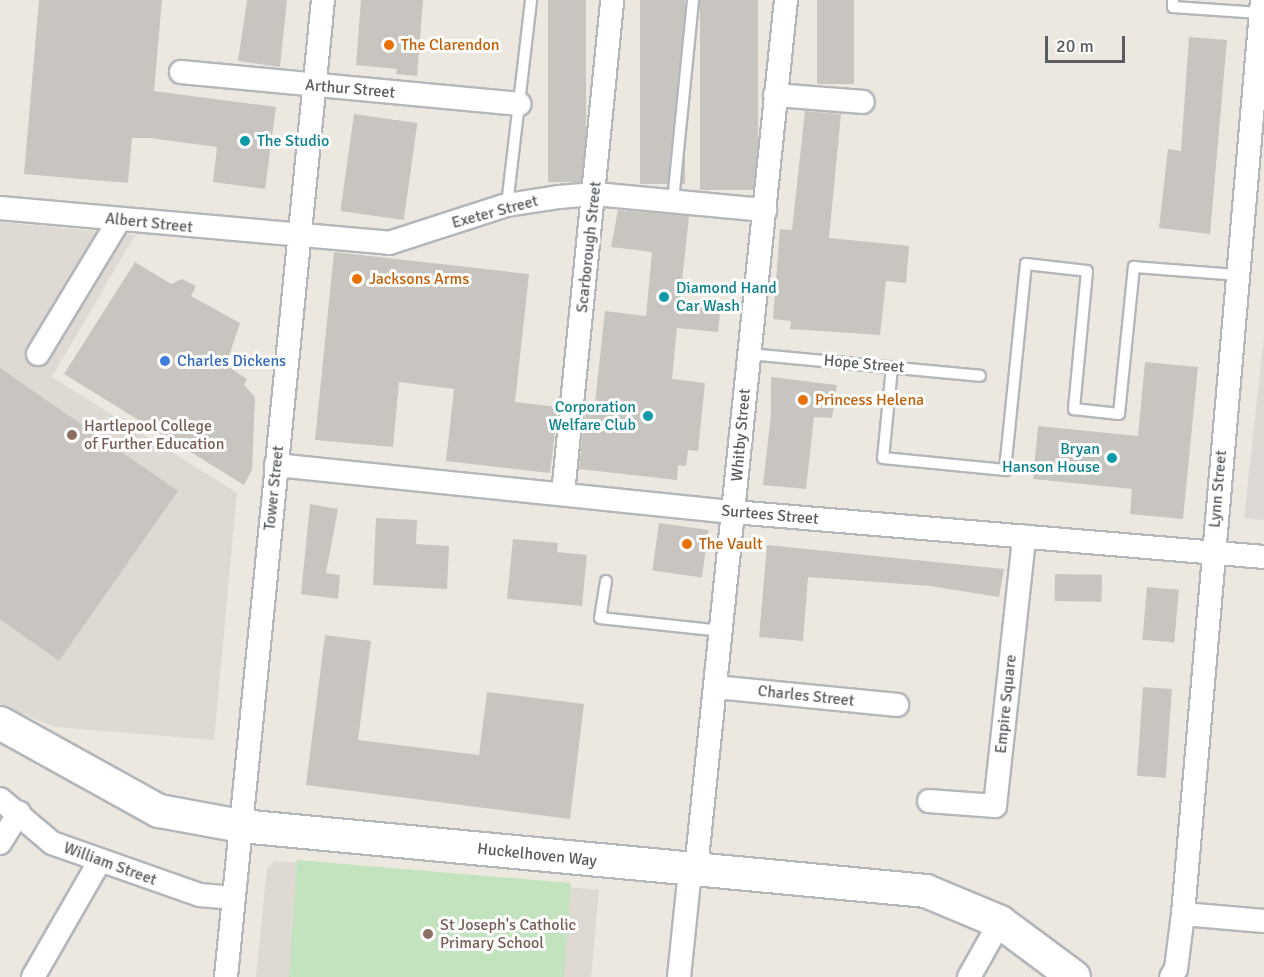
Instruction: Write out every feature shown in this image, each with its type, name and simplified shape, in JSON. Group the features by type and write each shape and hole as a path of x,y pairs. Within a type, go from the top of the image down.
{"street":[{"name":"Tower Street","path":"226,977 323,0"},
{"name":"Scarborough Street","path":"563,494 595,194 612,0"},
{"name":"Whitby Street","path":"680,977 722,631 748,354 786,0"},
{"name":"Lynn Street","path":"1171,977 1176,969 1183,914 1212,552 1261,15"},
{"name":"Arthur Street","path":"181,72 519,104"},
{"path":"775,95 863,102"},
{"name":"Exeter Street","path":"298,237 389,243 507,205 595,194 765,210"},
{"name":"Albert Street","path":"0,208 298,237"},
{"path":"38,354 119,220"},
{"name":"Surtees Street","path":"276,465 734,512 1264,557"},
{"name":"Empire Square","path":"929,801 995,806 1024,537"},
{"name":"Charles Street","path":"715,687 897,705"},
{"name":"Huckelhoven Way","path":"0,723 159,811 241,826 926,891 1000,922 1074,977"},
{"name":"William Street","path":"0,799 19,812 52,843 99,862 200,895 234,898"},
{"path":"0,843 19,812"},
{"path":"33,977 99,862"},
{"path":"1183,914 1264,921"},
{"path":"969,977 1000,922"}],"lane":[{"path":"507,205 531,0"},
{"path":"673,201 693,0"},
{"path":"1173,0 1173,8 1261,15"},
{"path":"892,367 883,458 1005,470 1026,264 1088,270 1074,409 1119,414 1134,267 1238,275"},
{"name":"Hope Street","path":"748,354 980,376"},
{"path":"606,581 600,618 722,631"}],"shaded area":[{"name":"Hartlepool College of Further Education","path":"0,222 135,235 52,377 237,493 214,740 55,727 0,705"},
{"path":"1264,335 1264,520 1244,518"},
{"name":"St Joseph's Catholic Primary School","path":"275,861 599,890 591,977 256,977 267,868"}],"green space":[{"name":"St Joseph's Catholic Primary School","path":"297,860 571,883 564,977 289,977"}],"building":[{"path":"39,0 162,0 154,91 276,107 265,189 213,182 217,147 150,138 132,138 128,183 24,174"},
{"path":"247,0 287,0 280,67 238,61"},
{"name":"The Clarendon","path":"361,0 423,0 417,76 396,74 397,69 356,65"},
{"path":"548,0 586,0 586,182 548,182"},
{"path":"640,0 685,0 685,184 640,184"},
{"path":"700,0 758,0 758,190 700,190"},
{"path":"817,0 854,0 854,84 817,84"},
{"path":"1189,37 1227,40 1210,234 1159,228 1168,149 1181,151"},
{"path":"805,111 841,114 829,238 909,246 906,283 886,281 880,335 790,329 791,321 773,319 780,229 792,230"},
{"path":"354,114 417,123 404,220 340,211"},
{"name":"Corporation Welfare Club","path":"618,210 689,216 680,300 721,304 718,332 677,328 672,379 705,383 698,451 688,450 686,466 678,465 677,480 579,469 585,411 594,412 605,311 646,316 652,252 611,247"},
{"path":"334,252 529,274 515,402 558,407 550,473 446,461 454,389 399,382 393,447 315,440"},
{"path":"135,262 171,284 182,279 196,286 191,296 240,323 226,365 247,379 244,385 255,397 252,470 244,485 64,374"},
{"name":"Bryan Hanson House","path":"1145,362 1198,367 1183,519 1130,514 1132,489 1033,479 1038,426 1138,436"},
{"path":"0,368 178,491 59,661 0,619"},
{"path":"771,377 837,385 832,418 814,417 806,489 763,485 771,414"},
{"path":"310,504 338,509 326,573 340,575 338,599 301,594"},
{"path":"376,518 417,520 416,544 449,546 447,589 373,585"},
{"path":"659,523 709,530 702,577 652,571"},
{"path":"513,539 558,543 557,552 587,555 582,606 507,599"},
{"path":"767,545 1004,569 999,597 930,586 808,577 803,641 759,637"},
{"path":"1055,574 1102,575 1102,602 1055,601"},
{"path":"1147,587 1179,590 1174,643 1142,640"},
{"path":"325,635 371,641 358,740 479,755 487,692 584,704 570,819 306,785"},
{"path":"1143,687 1172,689 1166,778 1137,776"}],"place":[{"name":"The Clarendon","path":"389,45"},
{"name":"The Studio","path":"245,141"},
{"name":"Jacksons Arms","path":"357,279"},
{"name":"Diamond Hand Car Wash","path":"664,297"},
{"name":"Charles Dickens","path":"165,361"},
{"name":"Princess Helena","path":"803,400"},
{"name":"Corporation Welfare Club","path":"648,416"},
{"name":"Hartlepool College of Further Education","path":"72,435"},
{"name":"Bryan Hanson House","path":"1112,458"},
{"name":"The Vault","path":"687,544"},
{"name":"St Joseph's Catholic Primary School","path":"428,934"}]}
